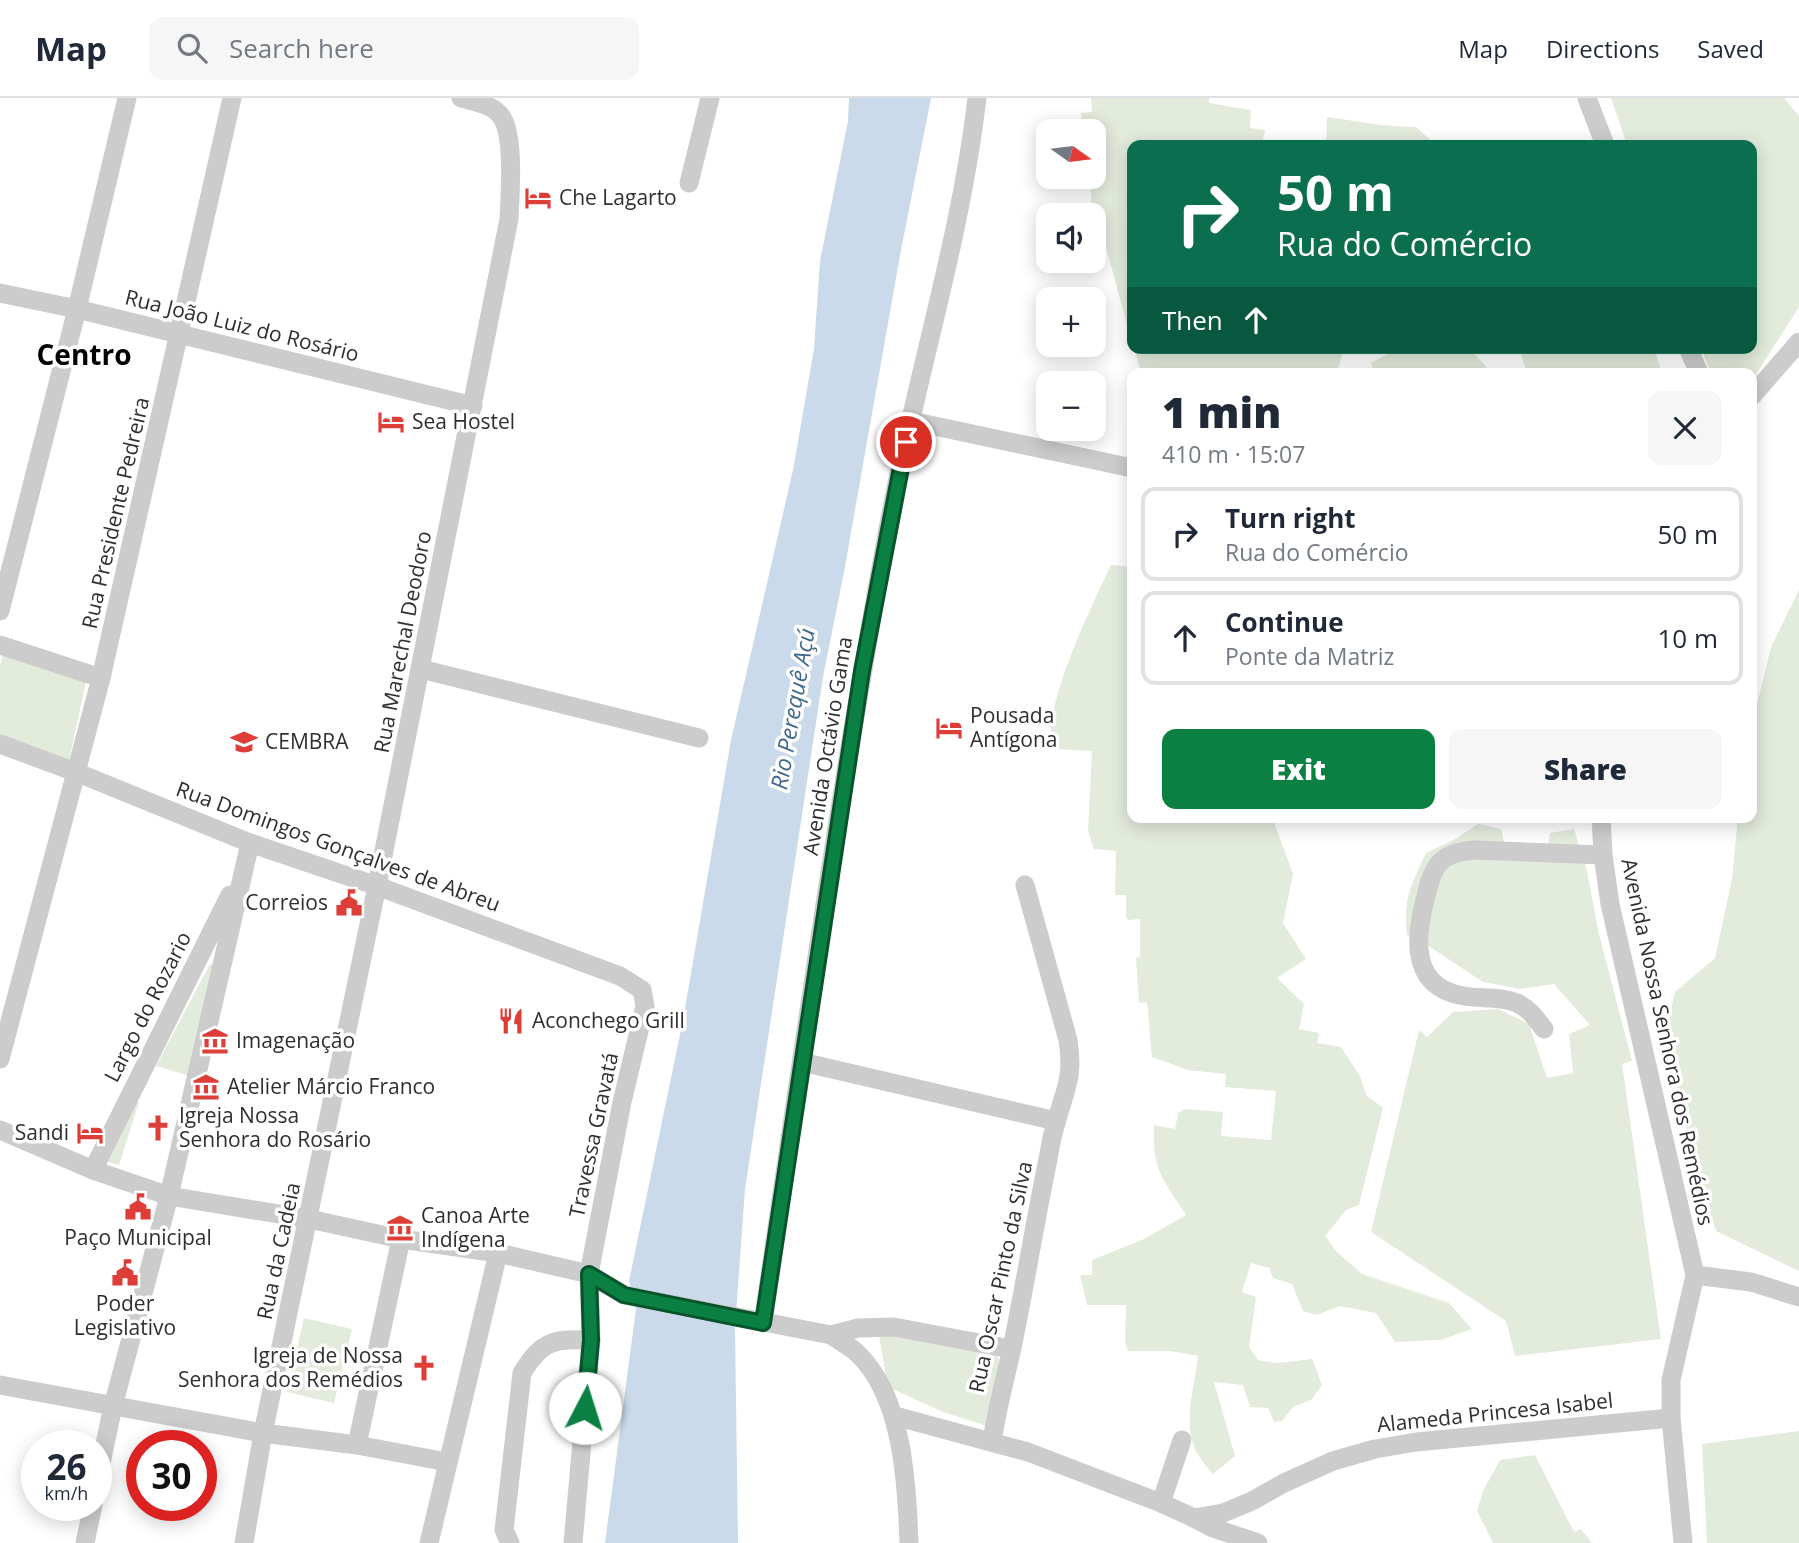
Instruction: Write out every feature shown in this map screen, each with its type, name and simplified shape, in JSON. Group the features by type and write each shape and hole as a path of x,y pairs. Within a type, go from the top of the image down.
{"street":[{"path":"0,611 77,309 127,98"},
{"name":"Rua Presidente Pedreira","path":"0,1059 78,773 101,678 232,98"},
{"name":"Rua Marechal Deodoro","path":"377,886 509,219 511,177 507,134 501,116 490,106 461,98"},
{"path":"688,183 710,98"},
{"name":"Avenida Octávio Gama","path":"763,1323 862,671 893,504 963,186 977,98"},
{"path":"1587,98 1603,140"},
{"name":"Rua João Luiz do Rosário","path":"0,293 77,309 473,406"},
{"path":"1757,390 1799,342"},
{"path":"911,421 1127,467"},
{"path":"0,645 101,678"},
{"path":"421,669 699,738"},
{"name":"Rua Domingos Gonçalves de Abreu","path":"0,744 250,843 377,886 620,976 642,990 645,1006"},
{"name":"Avenida Nossa Senhora dos Remédios","path":"1601,823 1610,904 1695,1275"},
{"name":"Largo do Rozario","path":"108,1430 169,1196 250,843"},
{"path":"1544,1029 1531,1012 1515,1002 1462,996 1444,991 1430,980 1421,967 1417,946 1434,867 1445,856 1458,851 1603,855"},
{"name":"Largo do Rozario","path":"93,1170 245,865"},
{"name":"Rua Oscar Pinto da Silva","path":"992,1441 998,1400 1012,1349 1027,1259 1056,1121 1066,1095 1071,1060 1059,1005 1025,885"},
{"name":"Rua da Cadeia","path":"244,1543 263,1433 377,886"},
{"name":"Travessa Gravatá","path":"573,1543 591,1340 589,1274 622,1102 645,1006"},
{"path":"802,1062 1056,1121"},
{"path":"0,1130 93,1170 169,1196 498,1253 589,1274 624,1295 831,1335 858,1328 894,1327 1012,1349"},
{"path":"357,1445 401,1238"},
{"path":"429,1543 498,1253"},
{"path":"1683,1543 1671,1418 1671,1380 1695,1275 1751,1282 1799,1297"},
{"path":"831,1335 858,1354 874,1376 895,1416 904,1465 909,1543"},
{"path":"510,1543 504,1530 522,1373 534,1353 556,1340 591,1340"},
{"path":"0,1385 263,1433 357,1445 447,1462"},
{"path":"895,1416 1028,1452 1161,1503 1213,1528 1258,1543"},
{"name":"Alameda Princesa Isabel","path":"1194,1518 1223,1513 1333,1461 1375,1449 1416,1442 1671,1418"},
{"path":"1161,1503 1182,1440"},
{"path":"85,1543 90,1521"}],"shaded area":[{"path":"1091,98 1209,98 1209,103 1251,110 1250,128 1265,130 1263,140 1127,140 1127,325 1106,247 1106,203 1091,202 1091,189 1106,189 1106,119 1082,119 1081,113 1092,112"},
{"path":"1611,98 1784,98 1799,116 1799,307 1757,373 1757,368 1710,368 1703,354 1757,354 1757,140 1625,140"},
{"path":"1327,117 1416,127 1430,140 1326,140"},
{"path":"1136,354 1342,354 1338,368 1140,368"},
{"path":"1387,354 1475,354 1487,368 1372,368 1371,363"},
{"path":"1521,354 1656,354 1660,368 1525,368"},
{"path":"1111,565 1127,567 1127,823 1274,823 1293,874 1283,923 1306,959 1277,978 1304,1004 1299,1029 1319,1033 1317,1043 1341,1047 1360,1076 1366,1095 1383,1108 1359,1205 1346,1210 1325,1236 1337,1252 1362,1274 1449,1303 1472,1329 1441,1340 1395,1342 1376,1313 1340,1306 1317,1315 1303,1311 1292,1284 1273,1278 1269,1268 1251,1263 1242,1292 1256,1297 1249,1347 1258,1360 1277,1363 1312,1359 1322,1385 1311,1400 1293,1407 1282,1421 1274,1422 1268,1408 1250,1407 1243,1385 1214,1382 1235,1456 1213,1474 1196,1451 1190,1428 1198,1356 1170,1351 1128,1351 1125,1341 1126,1305 1087,1305 1080,1275 1092,1275 1092,1260 1144,1239 1186,1215 1165,1183 1157,1164 1154,1125 1175,1129 1178,1113 1184,1109 1223,1112 1221,1136 1271,1140 1276,1091 1225,1087 1226,1074 1188,1070 1152,1057 1147,1002 1139,1003 1136,958 1140,957 1140,919 1128,920 1126,895 1115,895 1116,851 1094,849 1088,831 1092,751 1053,749 1051,731 1054,709 1081,630"},
{"path":"1799,590 1799,1271 1716,1231 1690,1147 1665,1033 1675,992 1715,958 1732,879 1737,823 1757,823 1757,704 1771,647"},
{"path":"3,653 87,677 68,765 0,736 0,666"},
{"path":"1478,824 1501,829 1506,851 1547,853 1550,833 1574,829 1587,870 1598,930 1632,1061 1622,1064 1661,1339 1515,1356 1506,1321 1371,1232 1419,1030 1427,1037 1453,1012 1498,1009 1529,1024 1547,1078 1573,1073 1569,1034 1590,1025 1554,984 1520,989 1483,982 1418,939 1407,935 1406,911 1409,892 1426,853"},
{"path":"210,964 215,965 190,1076 156,1066"},
{"path":"134,1101 139,1102 119,1165 104,1161"},
{"path":"304,1318 352,1329 334,1403 287,1392"},
{"path":"878,1330 995,1354 999,1359 990,1427 943,1412 888,1387"},
{"path":"1799,1431 1799,1543 1707,1543 1702,1444"},
{"path":"1535,1455 1574,1532 1581,1529 1592,1543 1493,1543 1477,1511 1483,1491 1500,1460"}],"water":[{"name":"Rio Perequê Açú","path":"849,98 931,98 823,677 745,1189 735,1328 738,1543 605,1543 636,1309 629,1281 683,1020 731,740 793,470 814,349 820,261 848,121"}],"place":[{"name":"Che Lagarto","path":"538,198"},
{"name":"Sea Hostel","path":"391,422"},
{"name":"Pousada Antígona","path":"949,728"},
{"name":"CEMBRA","path":"244,742"},
{"name":"Correios","path":"349,903"},
{"name":"Aconchego Grill","path":"511,1021"},
{"name":"Imagenação","path":"215,1041"},
{"name":"Atelier Márcio Franco","path":"206,1087"},
{"name":"Igreja Nossa Senhora do Rosário","path":"158,1128"},
{"name":"Sandi","path":"90,1133"},
{"name":"Paço Municipal","path":"138,1207"},
{"name":"Canoa Arte Indígena","path":"400,1228"},
{"name":"Poder Legislativo","path":"125,1273"},
{"name":"Igreja de Nossa Senhora dos Remédios","path":"424,1368"}],"district":[{"name":"Centro","path":"84,355"}],"route":[{"path":"585,1408 591,1340 589,1274 624,1295 763,1323 862,671 906,442"}]}
